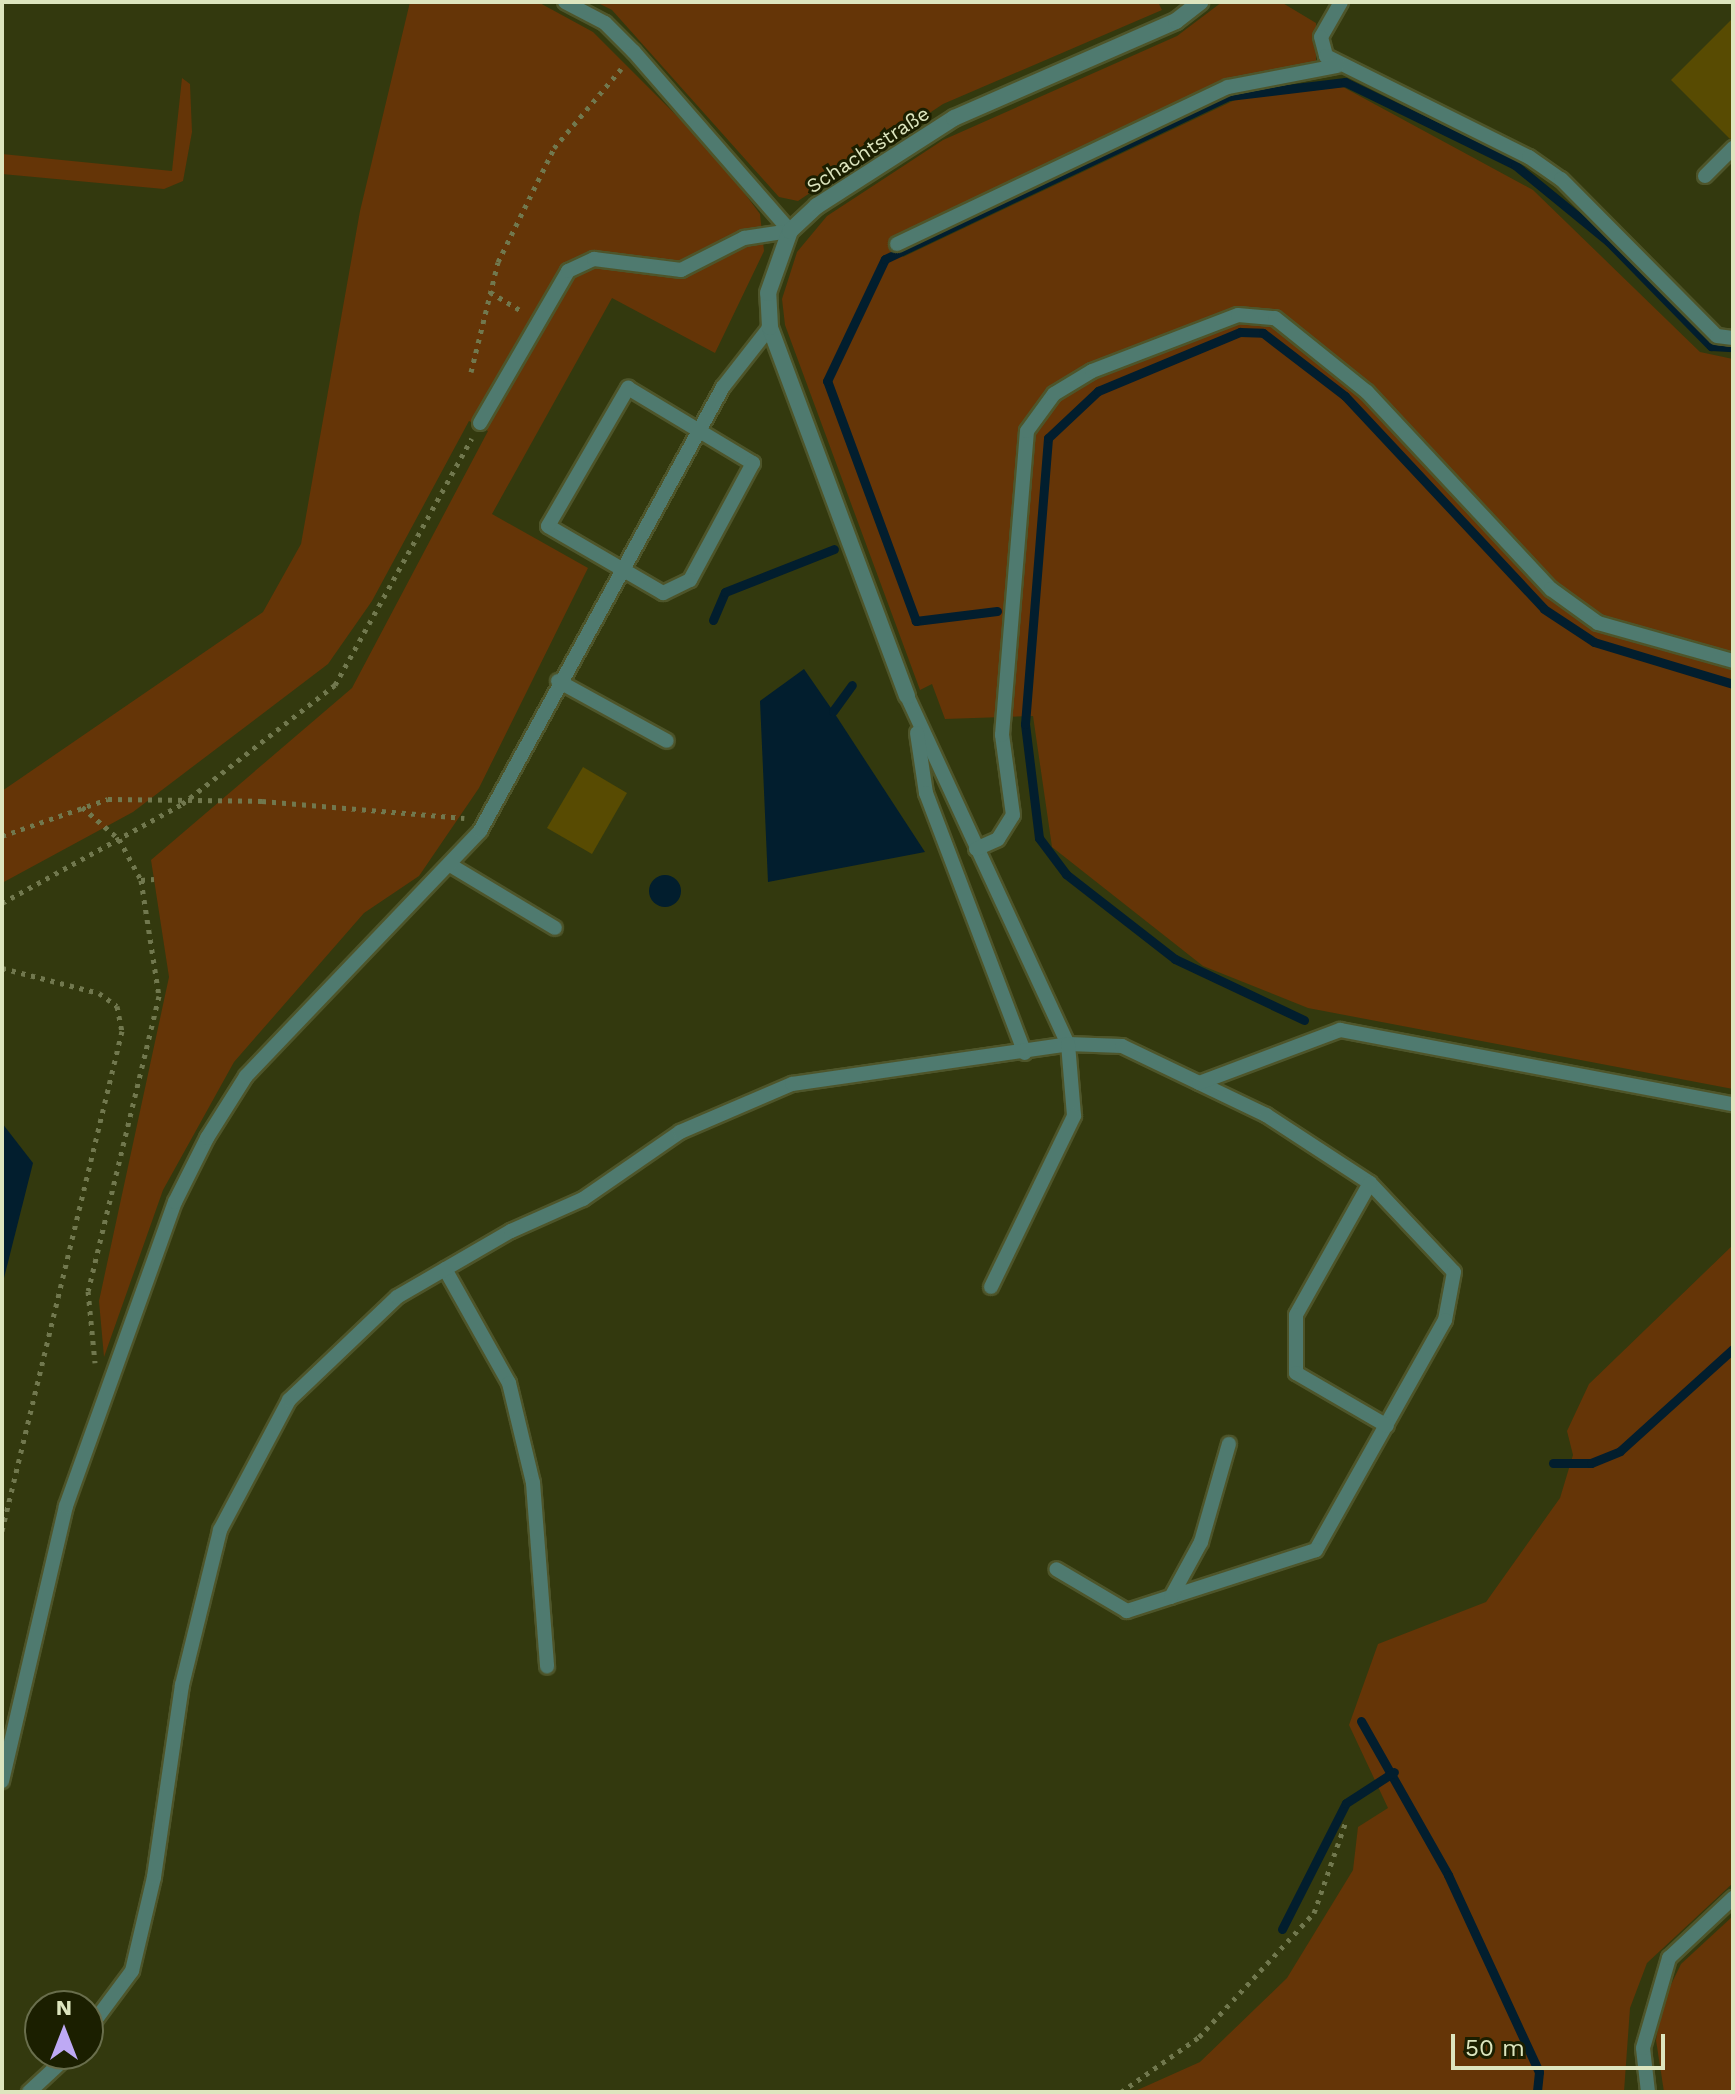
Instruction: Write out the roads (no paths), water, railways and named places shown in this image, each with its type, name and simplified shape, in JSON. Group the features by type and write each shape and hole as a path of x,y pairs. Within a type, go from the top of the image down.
{"street":[{"name":"Schachtstraße","path":"907,696 770,327 768,293 790,231 817,206 954,118 1176,21 1200,2"}],"lane":[{"path":"565,2 605,23 634,52 790,231"},
{"path":"1341,2 1321,37 1337,66 1539,164 1717,336 1733,338"},
{"path":"897,244 1228,87 1337,66"},
{"path":"1705,176 1733,148"},
{"path":"480,423 537,316 568,271 594,259 681,270 744,238 790,231"},
{"path":"976,849 998,839 1013,815 1002,735 1027,431 1054,394 1092,371 1238,315 1275,318 1367,392 1551,589 1598,623 1733,661"},
{"path":"2,1781 66,1506 175,1202 246,1076 387,923 452,866 480,831 558,681 703,430 723,387 770,327"},
{"path":"628,388 703,430 753,463 690,580 663,593 618,573 548,526 628,388"},
{"path":"558,681 667,741"},
{"path":"907,696 1068,1044 1074,1116 991,1287"},
{"path":"915,717 926,793 1025,1053"},
{"path":"452,866 555,928"},
{"path":"1199,1083 1340,1030 1733,1104"},
{"path":"104,2009 132,1971 154,1877 182,1685 220,1530 289,1400 397,1297 583,1199 680,1132 792,1084 1025,1053 1068,1044 1122,1046 1266,1115 1370,1183 1454,1272 1445,1320 1316,1550 1127,1611 1056,1569"},
{"path":"1370,1183 1296,1315 1296,1373 1387,1426"},
{"path":"445,1269 509,1383 533,1483 547,1666"},
{"path":"1171,1597 1201,1542 1229,1444"},
{"path":"1648,2092 1643,2048 1669,1958 1733,1898"},
{"path":"29,2092 53,2070"}],"water":[{"path":"804,669 925,852 768,882 760,701"},
{"path":"665,875 677,879 681,891 677,903 665,907 653,903 649,891 653,879"},
{"path":"2,1123 33,1163 2,1286"}],"waterway":[{"path":"997,611 916,621 827,381 885,259 1229,96 1345,82 1515,165 1609,242 1711,346 1733,347"},
{"path":"1304,1020 1175,959 1066,874 1039,838 1025,724 1048,438 1098,391 1240,332 1263,333 1345,396 1544,609 1594,642 1733,684"},
{"path":"713,620 725,592 834,549"},
{"path":"833,711 852,685"},
{"path":"1553,1463 1591,1463 1620,1451 1733,1349"},
{"path":"1361,1721 1448,1875 1539,2072 1537,2092"},
{"path":"1282,1929 1346,1803 1394,1772"}]}
